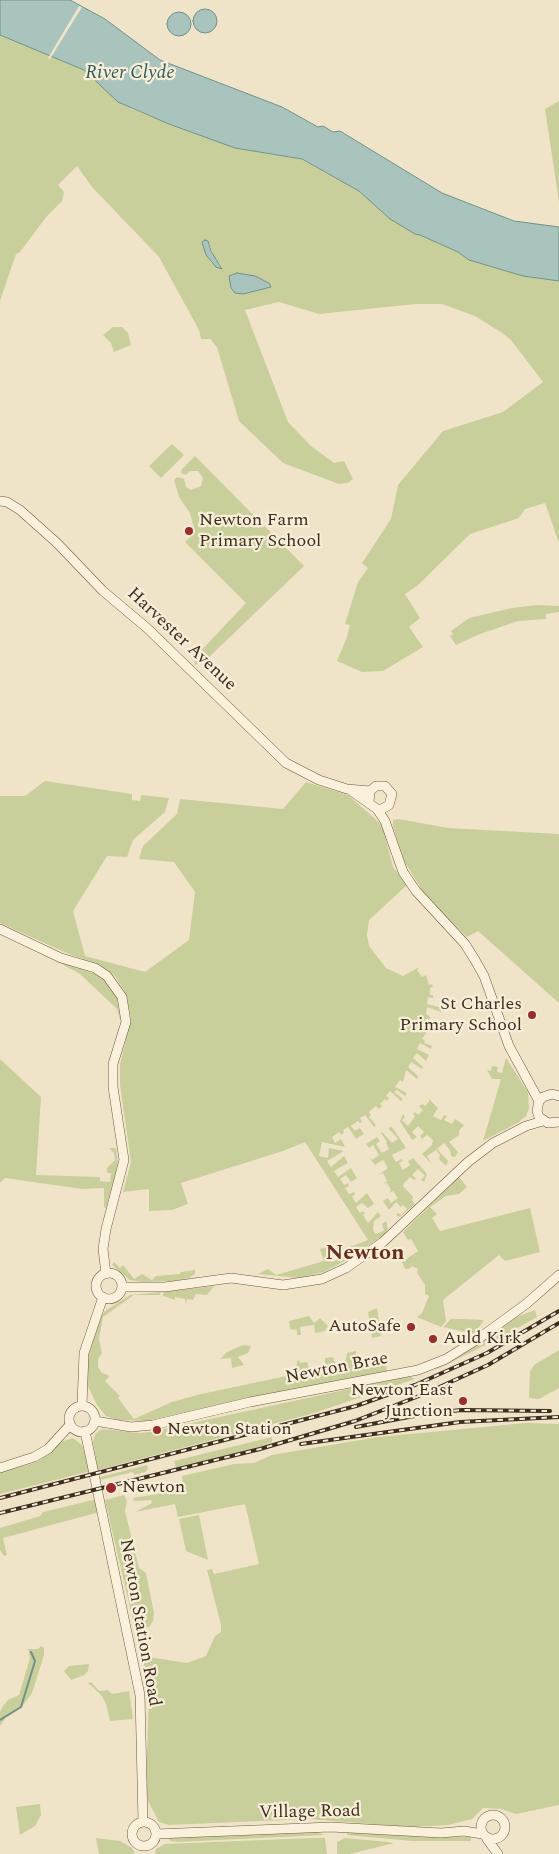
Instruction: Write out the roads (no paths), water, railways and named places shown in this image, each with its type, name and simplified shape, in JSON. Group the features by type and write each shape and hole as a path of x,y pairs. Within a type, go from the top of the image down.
{"street":[{"name":"Harvester Avenue","path":"0,501 7,502 20,510 56,542 104,591 147,628 286,763 319,780 348,789 370,791"},
{"path":"385,821 392,794 385,786 376,786 370,791 369,802 377,809 385,821 403,872 416,891 465,944 484,976 509,1046 539,1101 537,1111 526,1126"},
{"name":"Harvester Avenue","path":"348,789 369,802"},
{"path":"377,809 390,805"},
{"path":"0,929 62,958 95,968 107,976 122,997 126,1022 113,1064 114,1094 124,1160 106,1228 103,1249 106,1274"},
{"path":"529,1082 547,1095 559,1096"},
{"path":"539,1101 547,1095"},
{"path":"537,1111 543,1121"},
{"path":"122,1287 165,1287 231,1278 283,1285 322,1279 346,1268 383,1242 468,1162 493,1143 526,1126 543,1121 553,1124 559,1122"},
{"path":"103,1297 96,1286 100,1278 106,1274 117,1276 122,1287"},
{"name":"Newton Brae","path":"95,1421 131,1428 153,1425 250,1402 418,1370 446,1358 478,1339 526,1304 559,1275"},
{"path":"103,1297 116,1297 122,1287"},
{"path":"82,1405 84,1353 103,1297"},
{"path":"0,1468 34,1457 48,1449 70,1425 70,1413 77,1406 82,1405 92,1409 95,1421 86,1432 76,1431 70,1425"},
{"name":"Newton Station Road","path":"86,1432 140,1695 143,1822"},
{"path":"488,1816 499,1816 505,1824 499,1854 485,1836 481,1824 488,1816"},
{"path":"143,1822 154,1826 156,1834 153,1843 144,1850 134,1843 131,1836 135,1825 143,1822"},
{"name":"Village Road","path":"156,1834 331,1827 441,1833 464,1831 481,1824"},
{"name":"Village Road","path":"464,1831 485,1836"},
{"path":"485,1836 497,1839 501,1837"}],"water":[{"name":"River Clyde","path":"0,0 70,0 105,19 160,60 282,107 318,127 323,126 333,132 340,131 442,193 514,221 559,227 559,281 523,276 469,260 458,252 415,234 390,219 359,191 302,159 235,148 169,124 118,102 84,70 0,35"},
{"path":"205,9 213,13 217,21 213,29 205,33 197,29 193,21 197,13"},
{"path":"179,12 187,16 191,24 187,32 179,36 171,32 167,24 171,16"},
{"path":"208,241 211,251 222,269 216,267 206,255 202,242"},
{"path":"237,273 255,276 269,283 271,287 243,294 235,293 231,288 229,276"}],"waterway":[{"path":"0,1720 21,1707 35,1661 31,1652"}],"railway":[{"path":"0,1498 356,1406 415,1385 487,1353 559,1311"},
{"path":"0,1513 260,1449 355,1421 424,1394 488,1365 559,1323"},
{"path":"356,1427 430,1413 462,1410 550,1411"},
{"path":"301,1444 460,1422 559,1417"}],"place":[{"name":"Newton Farm Primary School","path":"189,531"},
{"name":"St Charles Primary School","path":"532,1015"},
{"name":"AutoSafe","path":"411,1327"},
{"name":"Auld Kirk","path":"433,1339"},
{"name":"Newton East Junction","path":"463,1401"},
{"name":"Newton Station","path":"157,1430"},
{"name":"Newton","path":"111,1488"}],"district":[{"name":"Newton","path":"365,1255"}]}
